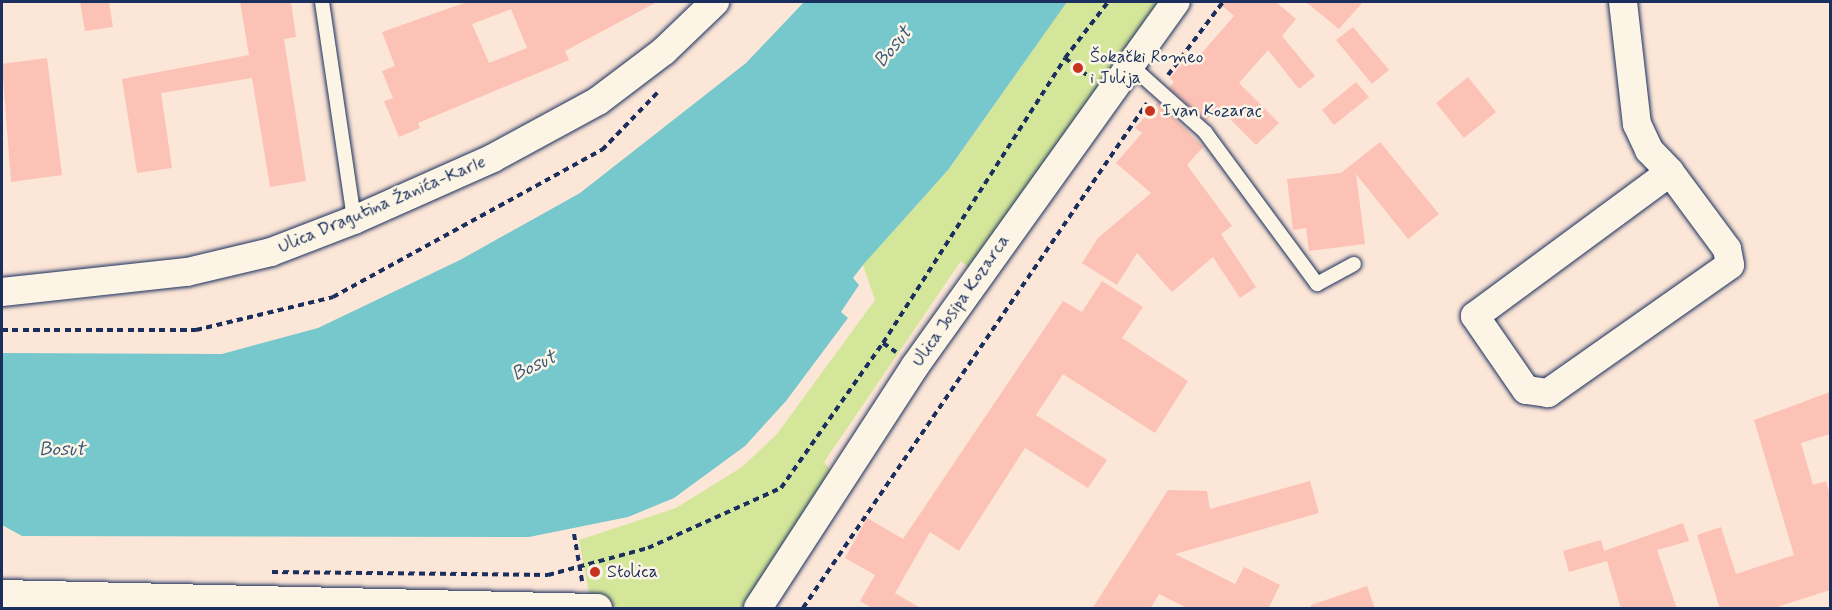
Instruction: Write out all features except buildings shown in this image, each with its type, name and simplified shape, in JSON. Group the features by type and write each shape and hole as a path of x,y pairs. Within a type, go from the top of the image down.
{"street":[{"name":"Ulica Dragutina Žanića-Karle","path":"2,292 186,272 271,252 354,220 493,158 598,101 664,51 715,2"},
{"name":"Ulica Josipa Kozarca","path":"758,609 915,366 1129,64 1176,2"},
{"path":"1623,2 1637,124 1649,150 1670,172 1727,249 1730,265 1724,274 1548,393 1526,390 1475,316 1670,172"},
{"path":"2,594 598,609"}],"lane":[{"path":"322,2 354,220"},
{"path":"1129,64 1205,132 1317,284 1354,264"}],"path":[{"path":"261,572 548,575 580,569 683,535 781,488 883,343 1065,58 1108,2"},
{"path":"803,609 1157,89 1223,2"},
{"path":"1065,58 1109,92"},
{"path":"883,343 915,366"},
{"path":"574,534 580,569"}],"green space":[{"path":"1067,2 1163,2 972,271 961,261 824,462 834,475 745,608 620,608 590,598 579,540 676,508 742,467 777,434 875,300 863,265 948,170"}],"water":[{"name":"Bosut","path":"804,2 1067,2 948,170 853,278 859,285 841,312 848,318 786,401 745,446 674,498 628,517 529,537 22,536 2,525 2,353 222,354 318,328 460,260 580,193 746,63"}],"place":[{"name":"Šokački Romeo i Julija","path":"1078,68"},
{"name":"Ivan Kozarac","path":"1150,111"},
{"name":"Stolica","path":"595,572"}]}
